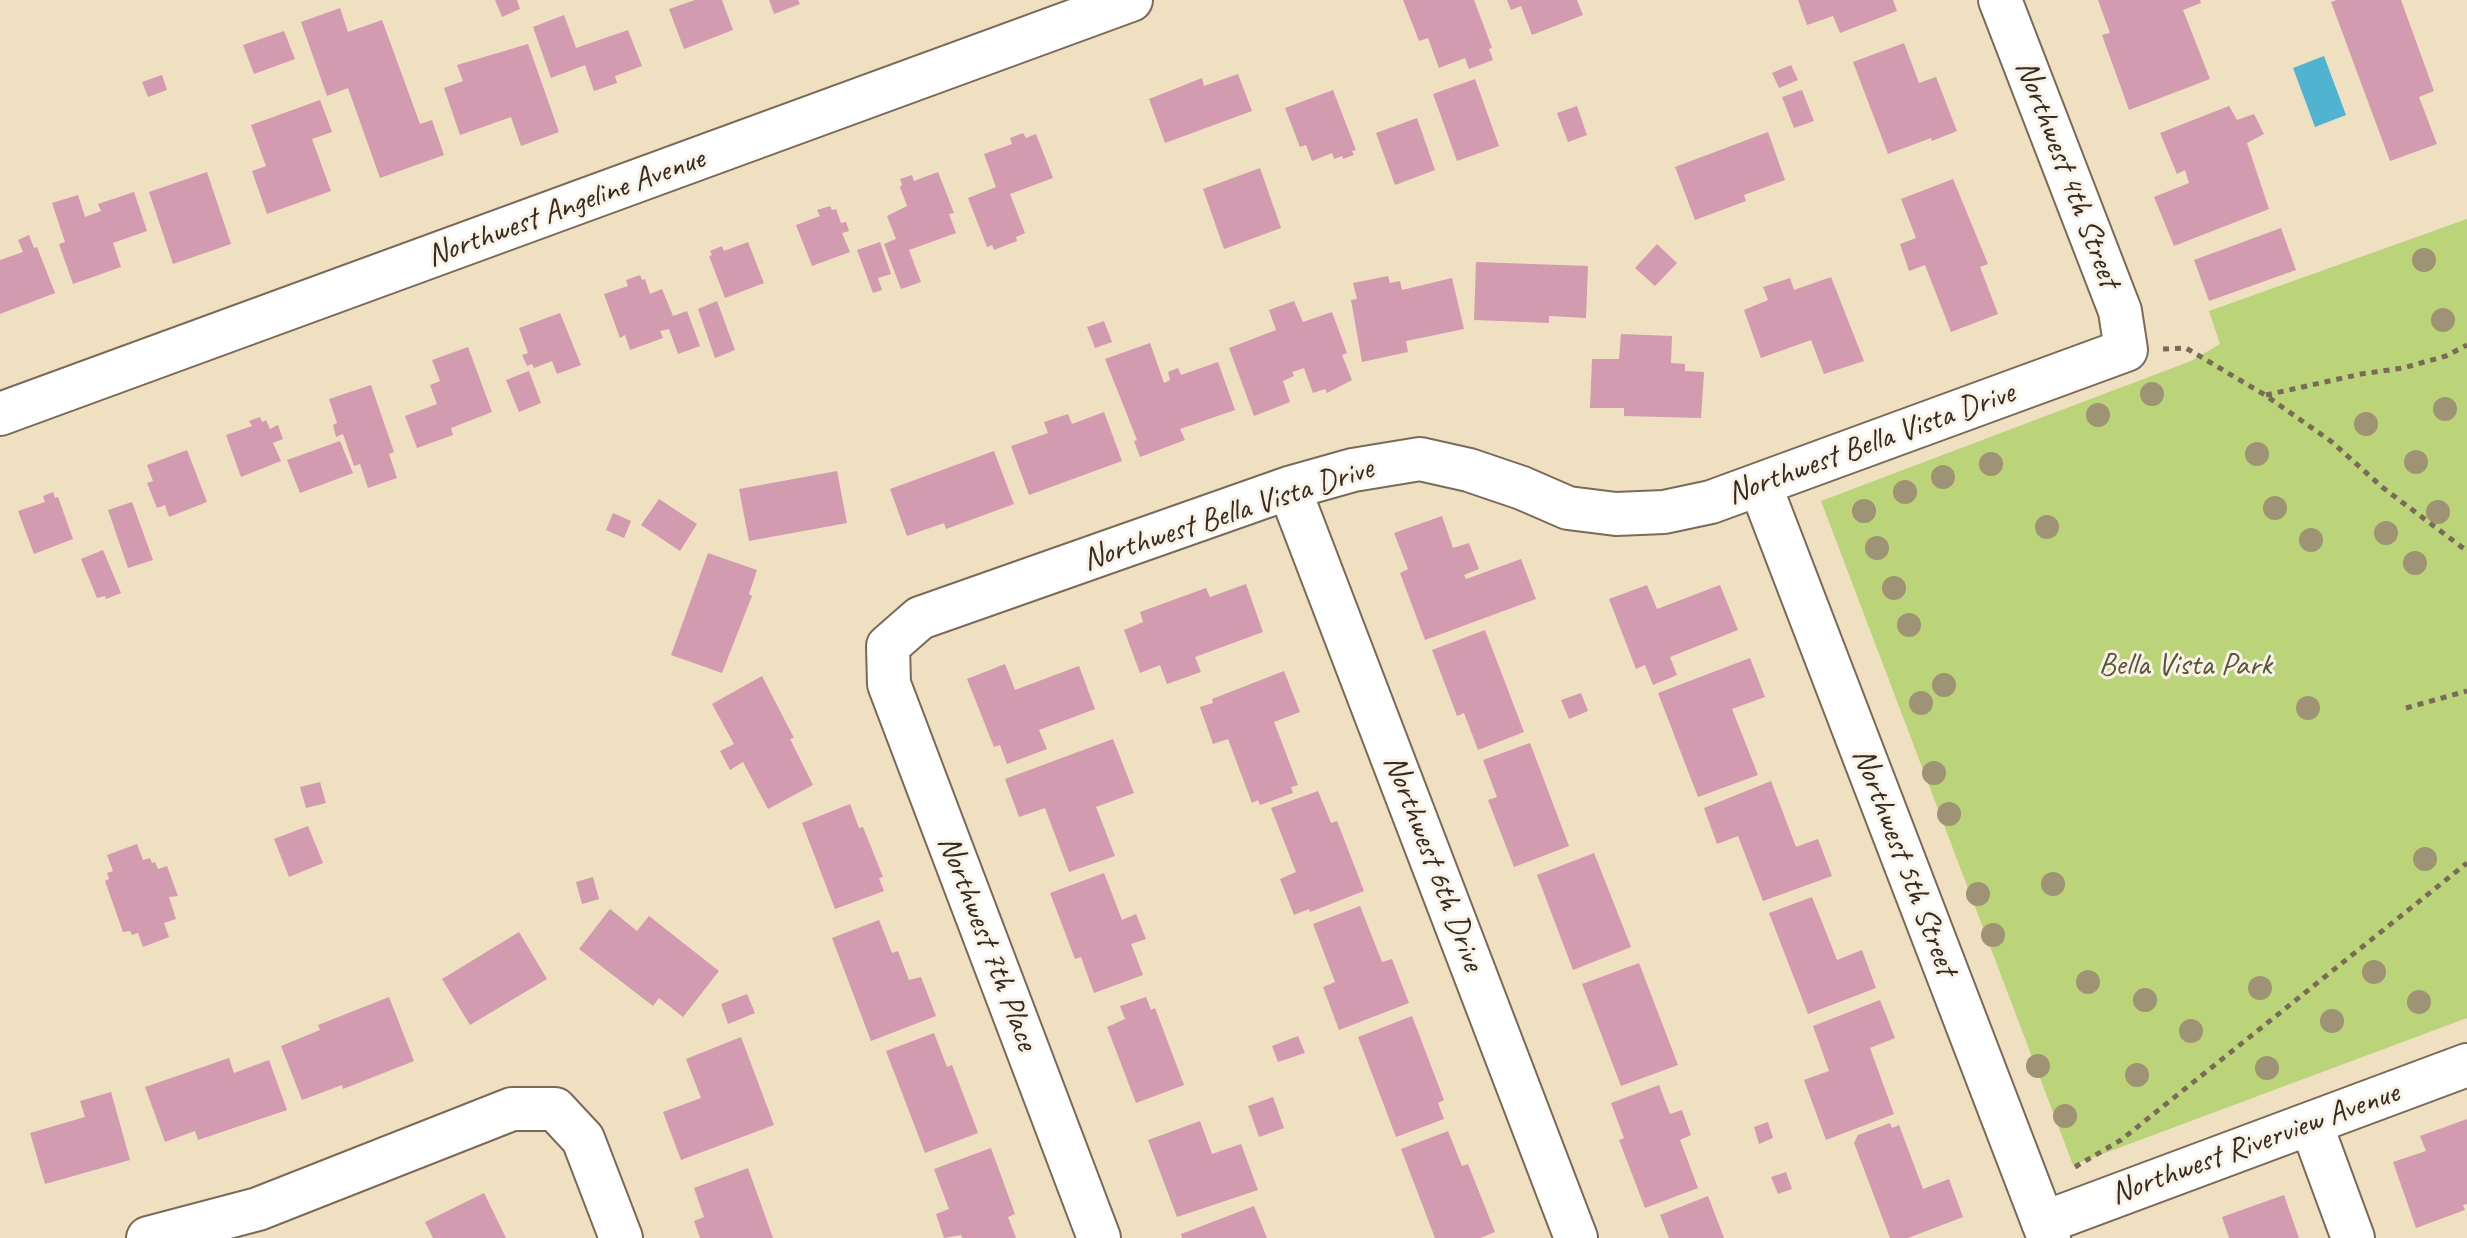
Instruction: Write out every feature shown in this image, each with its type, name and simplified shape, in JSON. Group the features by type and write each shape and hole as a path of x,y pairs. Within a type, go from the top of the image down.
{"street":[{"name":"Northwest Angeline Avenue","path":"0,414 1131,0"},
{"name":"Northwest 4th Street","path":"2000,0 2120,311 2126,350"},
{"name":"Northwest Bella Vista Drive","path":"888,646 920,618 1289,488 1353,470 1420,459 1469,470 1568,508 1616,514 1676,510 1760,485 2126,350"},
{"name":"Northwest 5th Street","path":"1760,485 2046,1230"},
{"name":"Northwest 6th Drive","path":"1289,488 1576,1238"},
{"name":"Northwest 7th Place","path":"888,646 889,684 1099,1238"},
{"name":"Northwest Riverview Avenue","path":"2046,1230 2467,1065"},
{"path":"148,1238 258,1209 512,1109 555,1109 583,1139 621,1238"},
{"path":"2311,1124 2353,1238"}],"path":[{"path":"2265,395 2403,368 2446,356 2467,345"},
{"path":"2209,362 2265,395 2332,442 2382,487 2467,551"},
{"path":"2406,708 2467,691"},
{"path":"2077,1164 2121,1140 2467,863"}],"green space":[{"name":"Bella Vista Park","path":"2467,219 2467,1018 2073,1165 1821,501 2191,361 2220,344 2209,311"}],"water":[{"path":"2324,56 2346,115 2315,127 2293,68"}],"building":[{"path":"495,0 517,0 520,9 502,17"},
{"path":"695,0 722,0 733,30 684,49 669,9"},
{"path":"769,0 798,0 800,4 774,14"},
{"path":"1403,0 1474,0 1492,48 1489,49 1493,60 1469,69 1465,58 1439,68 1428,38 1419,41"},
{"path":"1507,0 1577,0 1583,15 1532,35 1521,6 1511,10"},
{"path":"1798,0 1893,0 1897,11 1840,33 1833,16 1807,25"},
{"path":"2098,0 2200,0 2201,3 2183,10 2210,79 2129,110 2102,35 2110,33"},
{"path":"2401,0 2434,91 2419,97 2437,144 2390,161 2331,2"},
{"path":"340,8 348,32 382,20 420,124 432,120 444,155 380,178 348,88 327,96 301,22"},
{"path":"564,15 576,48 628,30 642,66 615,76 617,83 594,91 585,65 551,78 533,27"},
{"path":"284,31 295,59 254,74 243,45"},
{"path":"1904,43 1919,83 1936,77 1957,131 1888,154 1853,62"},
{"path":"528,44 559,132 521,146 511,117 460,135 444,88 463,81 457,65"},
{"path":"1791,65 1798,80 1779,88 1772,73"},
{"path":"1238,74 1252,111 1165,143 1149,99 1202,78 1204,86"},
{"path":"162,75 167,90 148,97 142,82"},
{"path":"1475,79 1499,146 1457,161 1433,94"},
{"path":"1333,90 1356,150 1352,151 1354,155 1343,159 1342,156 1334,159 1332,153 1312,161 1306,145 1300,147 1285,108"},
{"path":"1802,90 1814,121 1794,128 1782,97"},
{"path":"320,100 332,132 312,139 331,191 267,214 252,171 266,166 251,125"},
{"path":"1577,106 1587,135 1568,142 1557,113"},
{"path":"2229,106 2237,120 2254,114 2264,134 2247,143 2269,209 2174,246 2154,197 2189,183 2185,170 2177,174 2160,133"},
{"path":"1417,118 1435,170 1395,185 1376,133"},
{"path":"1768,132 1785,180 1744,195 1746,201 1695,220 1675,167"},
{"path":"1023,133 1026,138 1036,134 1053,178 1010,194 1025,233 1016,237 1017,241 994,250 992,245 987,247 968,198 996,187 984,154 1012,144 1010,138"},
{"path":"1260,168 1281,228 1224,249 1203,189"},
{"path":"207,172 231,244 173,264 149,192"},
{"path":"938,172 954,213 949,214 956,233 909,250 921,282 901,289 884,244 896,239 887,216 907,206 900,179 912,175 914,181"},
{"path":"1953,179 1988,264 1980,267 1998,314 1951,332 1925,265 1909,271 1900,244 1916,238 1901,199"},
{"path":"134,192 147,231 113,243 121,267 73,284 59,244 65,242 52,203 78,195 85,217 101,211 98,204"},
{"path":"830,206 832,210 836,209 841,223 846,222 849,231 842,233 850,252 812,266 796,225 820,216 817,210"},
{"path":"2281,228 2296,270 2209,301 2194,260"},
{"path":"29,235 55,293 0,314 0,260 23,252 18,240"},
{"path":"748,242 764,283 725,298 709,256 712,255 710,251 722,246 724,251"},
{"path":"880,242 891,274 878,278 882,290 873,293 857,250"},
{"path":"1657,244 1677,263 1655,286 1635,268"},
{"path":"1476,262 1588,266 1586,318 1549,316 1549,323 1474,320"},
{"path":"640,275 642,280 645,279 650,294 662,289 673,316 687,311 700,346 678,354 669,329 660,331 663,338 630,350 625,335 620,338 604,294 628,286 626,280"},
{"path":"1388,276 1390,283 1400,281 1402,290 1452,278 1464,329 1406,341 1408,352 1362,362 1351,300 1357,299 1353,283"},
{"path":"1831,277 1864,361 1824,374 1811,340 1761,358 1744,310 1768,300 1763,287 1790,278 1794,290"},
{"path":"717,301 735,350 715,358 698,309"},
{"path":"1294,301 1303,322 1332,312 1347,353 1342,355 1352,380 1327,393 1325,389 1313,393 1304,368 1292,372 1294,376 1283,381 1290,402 1254,416 1229,348 1276,330 1269,310"},
{"path":"560,313 581,365 557,374 552,361 534,368 532,364 527,366 522,355 528,353 519,328"},
{"path":"1104,321 1112,342 1095,348 1087,327"},
{"path":"1621,334 1672,336 1671,363 1685,364 1685,371 1704,372 1701,418 1624,416 1624,408 1590,408 1592,359 1619,359"},
{"path":"1150,343 1164,383 1170,380 1168,372 1178,368 1181,375 1218,362 1235,410 1180,429 1185,440 1140,457 1134,441 1137,440 1105,359"},
{"path":"468,347 492,412 451,428 453,435 417,448 405,416 437,404 430,385 440,381 432,360"},
{"path":"529,371 541,403 519,412 506,380"},
{"path":"371,385 394,452 389,454 397,478 368,488 360,464 354,466 343,434 336,437 333,425 337,423 329,399"},
{"path":"1104,412 1122,461 1029,495 1011,446 1048,433 1044,422 1068,414 1072,424"},
{"path":"260,417 262,422 266,420 270,429 278,425 283,439 273,443 281,461 241,477 226,435 252,426 249,421"},
{"path":"340,441 353,473 300,493 287,460"},
{"path":"187,450 207,502 169,517 165,505 157,508 147,483 153,481 147,465"},
{"path":"994,451 1014,504 946,529 944,523 907,536 890,489"},
{"path":"837,471 847,523 749,541 739,489"},
{"path":"53,492 55,498 58,497 73,539 34,554 18,511 45,502 43,496"},
{"path":"659,499 697,524 680,551 641,525"},
{"path":"132,502 153,560 128,568 108,510"},
{"path":"613,513 631,521 624,538 606,530"},
{"path":"1442,516 1453,548 1469,543 1479,569 1464,575 1466,579 1521,559 1536,599 1425,640 1400,573 1408,569 1394,533"},
{"path":"103,550 121,593 106,599 105,596 97,598 81,559"},
{"path":"708,553 757,570 749,594 752,596 722,673 671,655"},
{"path":"1246,584 1263,632 1195,657 1201,672 1167,684 1160,665 1140,673 1124,630 1143,622 1140,612 1206,588 1210,597"},
{"path":"1647,585 1657,609 1720,585 1738,630 1670,657 1677,675 1653,685 1645,665 1636,669 1609,599"},
{"path":"1485,630 1524,732 1478,750 1464,713 1457,716 1432,650"},
{"path":"1750,658 1765,697 1732,709 1758,775 1698,797 1658,693"},
{"path":"1005,664 1015,690 1079,666 1095,709 1039,730 1047,749 1007,764 1000,745 994,747 967,679"},
{"path":"1284,671 1300,712 1274,722 1298,785 1291,787 1293,793 1260,805 1258,800 1252,803 1228,739 1213,744 1200,707 1213,703 1212,699"},
{"path":"762,676 794,738 790,739 813,785 768,809 743,762 730,770 720,751 734,744 712,704"},
{"path":"1581,693 1588,711 1569,719 1561,700"},
{"path":"1113,739 1134,793 1096,807 1115,856 1069,872 1045,808 1019,817 1005,779"},
{"path":"1530,743 1569,846 1514,867 1488,800 1497,797 1483,760"},
{"path":"1771,781 1796,847 1818,839 1832,876 1763,901 1738,836 1717,844 1704,808"},
{"path":"320,782 326,803 306,808 300,787"},
{"path":"1318,791 1331,823 1337,821 1364,891 1294,915 1280,879 1296,872 1271,808"},
{"path":"850,804 883,877 879,878 884,891 835,909 802,823"},
{"path":"308,826 323,863 289,877 274,839"},
{"path":"137,844 143,860 150,858 158,869 167,866 178,896 169,897 176,919 164,923 169,937 143,947 138,933 123,932 105,881 109,879 107,873 113,871 107,855"},
{"path":"1594,853 1631,947 1573,970 1537,875"},
{"path":"1104,873 1122,920 1136,914 1146,939 1131,944 1143,975 1094,993 1081,957 1075,959 1050,893"},
{"path":"593,877 599,899 582,904 576,882"},
{"path":"1812,897 1837,960 1862,950 1876,988 1808,1014 1769,913"},
{"path":"1360,906 1382,962 1392,959 1409,1003 1339,1030 1323,987 1335,982 1313,924"},
{"path":"610,909 637,931 649,916 719,971 683,1017 659,998 653,1006 579,949"},
{"path":"879,920 892,953 898,951 909,980 921,977 936,1016 871,1041 832,938"},
{"path":"519,932 547,979 470,1025 442,979"},
{"path":"1639,963 1678,1065 1621,1086 1582,984"},
{"path":"747,994 755,1013 728,1024 721,1004"},
{"path":"389,997 414,1061 343,1089 342,1085 302,1100 281,1046 320,1030 318,1025"},
{"path":"1146,997 1151,1010 1155,1008 1184,1085 1136,1103 1107,1027 1125,1019 1120,1006"},
{"path":"1880,1000 1895,1038 1870,1048 1894,1114 1826,1140 1804,1080 1829,1071 1813,1026"},
{"path":"1412,1016 1444,1100 1438,1103 1444,1119 1396,1137 1358,1037"},
{"path":"934,1033 947,1067 952,1065 978,1133 925,1153 886,1051"},
{"path":"1298,1036 1305,1053 1278,1062 1272,1046"},
{"path":"741,1037 774,1125 681,1160 663,1112 701,1098 686,1059"},
{"path":"229,1058 234,1073 269,1060 287,1110 198,1140 195,1131 165,1142 145,1087"},
{"path":"1659,1085 1670,1114 1682,1110 1691,1135 1680,1140 1698,1188 1645,1208 1619,1140 1624,1138 1611,1103"},
{"path":"111,1092 130,1160 45,1184 30,1133 85,1117 80,1101"},
{"path":"1273,1097 1284,1128 1259,1137 1248,1106"},
{"path":"2467,1119 2465,1210 2416,1228 2393,1162 2426,1151 2420,1136"},
{"path":"1200,1121 1212,1154 1241,1144 1258,1190 1177,1217 1148,1140"},
{"path":"1768,1122 1773,1138 1759,1144 1754,1127"},
{"path":"1890,1123 1892,1128 1899,1125 1923,1189 1949,1179 1963,1217 1908,1238 1890,1238 1854,1143 1858,1135"},
{"path":"1448,1131 1462,1166 1468,1164 1495,1232 1480,1238 1435,1238 1401,1149"},
{"path":"991,1148 1015,1214 1008,1217 1016,1238 962,1238 961,1235 944,1238 936,1214 949,1209 934,1169"},
{"path":"748,1168 773,1238 700,1238 694,1221 704,1217 694,1188"},
{"path":"1786,1172 1792,1189 1778,1194 1771,1177"},
{"path":"484,1193 506,1238 433,1238 425,1222"},
{"path":"2284,1195 2299,1238 2229,1238 2222,1217"},
{"path":"1708,1196 1724,1238 1669,1238 1660,1215"},
{"path":"1254,1206 1267,1238 1182,1238 1181,1234"}]}
